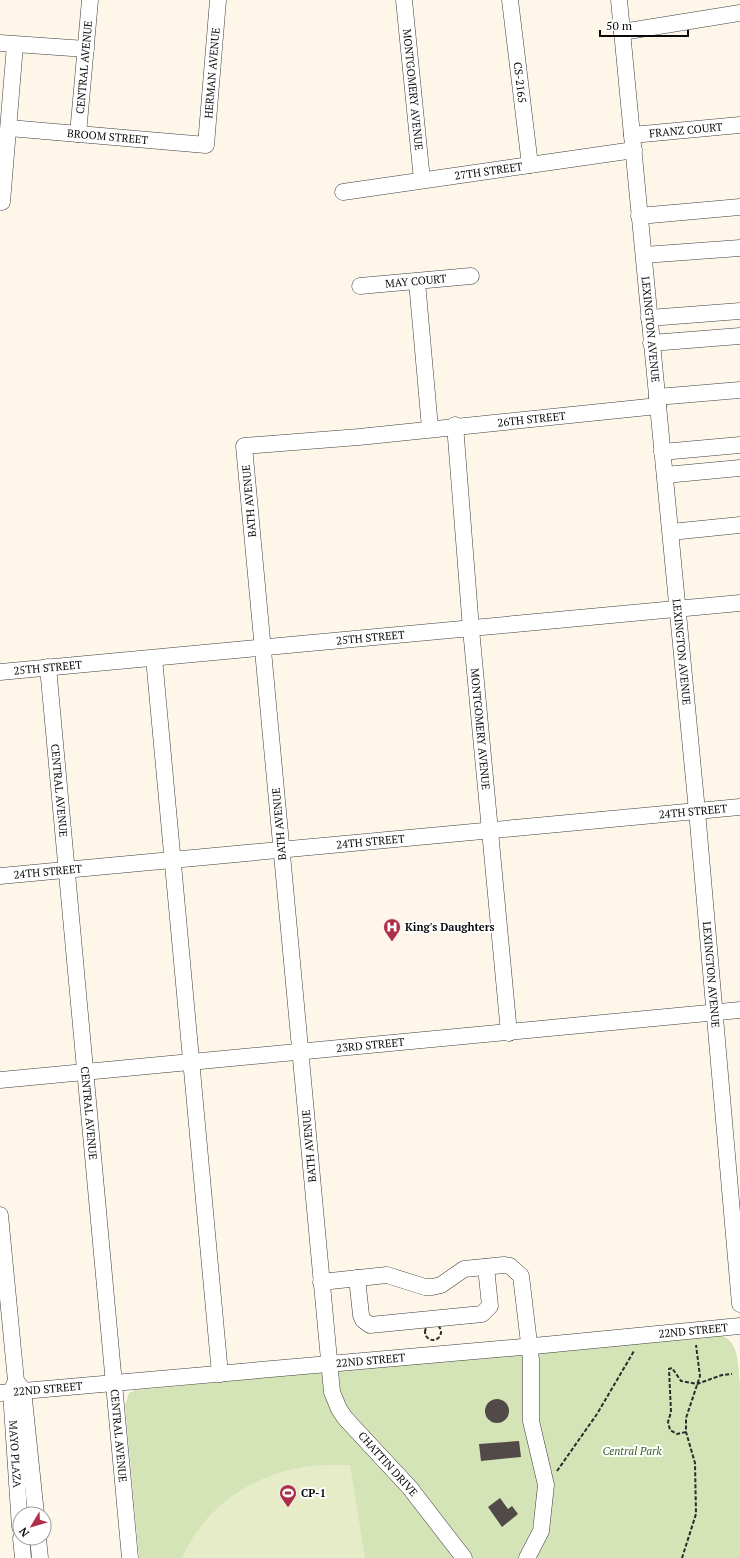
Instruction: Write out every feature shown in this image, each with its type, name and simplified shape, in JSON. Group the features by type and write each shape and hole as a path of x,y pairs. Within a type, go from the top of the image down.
{"street":[{"name":"CENTRAL AVENUE","path":"78,134 90,0"},
{"name":"HERMAN AVENUE","path":"206,145 218,0"},
{"name":"MONTGOMERY AVENUE","path":"404,0 422,180"},
{"name":"CS-2165","path":"510,0 530,165"},
{"name":"LEXINGTON AVENUE","path":"619,0 644,255 651,343 671,532 715,1013 733,1142 740,1304"},
{"path":"622,32 740,13"},
{"path":"2,202 9,128 8,44 86,49"},
{"name":"FRANZ COURT","path":"633,142 740,125"},
{"name":"BROOM STREET","path":"9,128 206,145"},
{"name":"27TH STREET","path":"343,192 530,165 633,142"},
{"path":"639,216 740,207"},
{"path":"644,255 740,248"},
{"name":"MAY COURT","path":"360,286 471,276"},
{"path":"417,282 430,428"},
{"path":"649,318 740,310"},
{"path":"651,343 740,336"},
{"name":"26TH STREET","path":"406,431 657,402 740,390"},
{"name":"MONTGOMERY AVENUE","path":"455,425 471,629 509,1033"},
{"name":"BATH AVENUE","path":"329,1364 244,446 406,431"},
{"path":"662,452 740,445"},
{"path":"716,447 718,470"},
{"path":"665,475 740,468"},
{"path":"671,532 740,525"},
{"name":"25TH STREET","path":"0,672 740,603"},
{"path":"154,658 220,1374"},
{"name":"CENTRAL AVENUE","path":"48,667 130,1558"},
{"name":"24TH STREET","path":"0,876 740,807"},
{"name":"23RD STREET","path":"0,1080 740,1010"},
{"name":"MAYO PLAZA","path":"0,1215 19,1506"},
{"path":"322,1282 387,1275 426,1287 432,1287 447,1281 460,1270 510,1266 521,1276 532,1373 531,1422 546,1485 541,1531 527,1558"},
{"path":"357,1278 361,1315 366,1323 370,1325 482,1314 490,1306 486,1267"},
{"name":"22ND STREET","path":"12,1389 115,1384 740,1326"},
{"name":"CHATTIN DRIVE","path":"329,1364 332,1392 339,1409 345,1418 410,1488 464,1558"},
{"name":"MAYO PLAZA","path":"12,1389 34,1506"},
{"path":"22,1546 23,1558"},
{"path":"39,1546 40,1558"}],"path":[{"path":"425,1334 428,1338 435,1339 440,1333"},
{"path":"682,1558 696,1514 695,1463 686,1432 686,1418 700,1376 696,1345"},
{"path":"556,1478 557,1470 597,1414 634,1351"},
{"path":"686,1432 677,1434 670,1430 668,1422 671,1412 669,1369 672,1368 681,1381 697,1384 722,1375 732,1374"}],"green space":[{"name":"Central Park","path":"721,1335 732,1343 735,1349 739,1371 740,1558 139,1558 125,1405 129,1393 135,1390"},
{"name":"CP-1","path":"322,1465 350,1465 365,1558 182,1558 192,1538 206,1520 221,1505 239,1492 258,1481 279,1473"}],"building":[{"path":"497,1399 505,1403 509,1411 505,1419 497,1423 489,1419 485,1411 489,1403"},
{"path":"519,1441 521,1457 481,1461 479,1444"},
{"path":"500,1498 508,1509 512,1506 518,1514 502,1527 488,1507"}],"place":[{"name":"King's Daughters","path":"392,942"},
{"name":"CP-1","path":"288,1508"}]}
